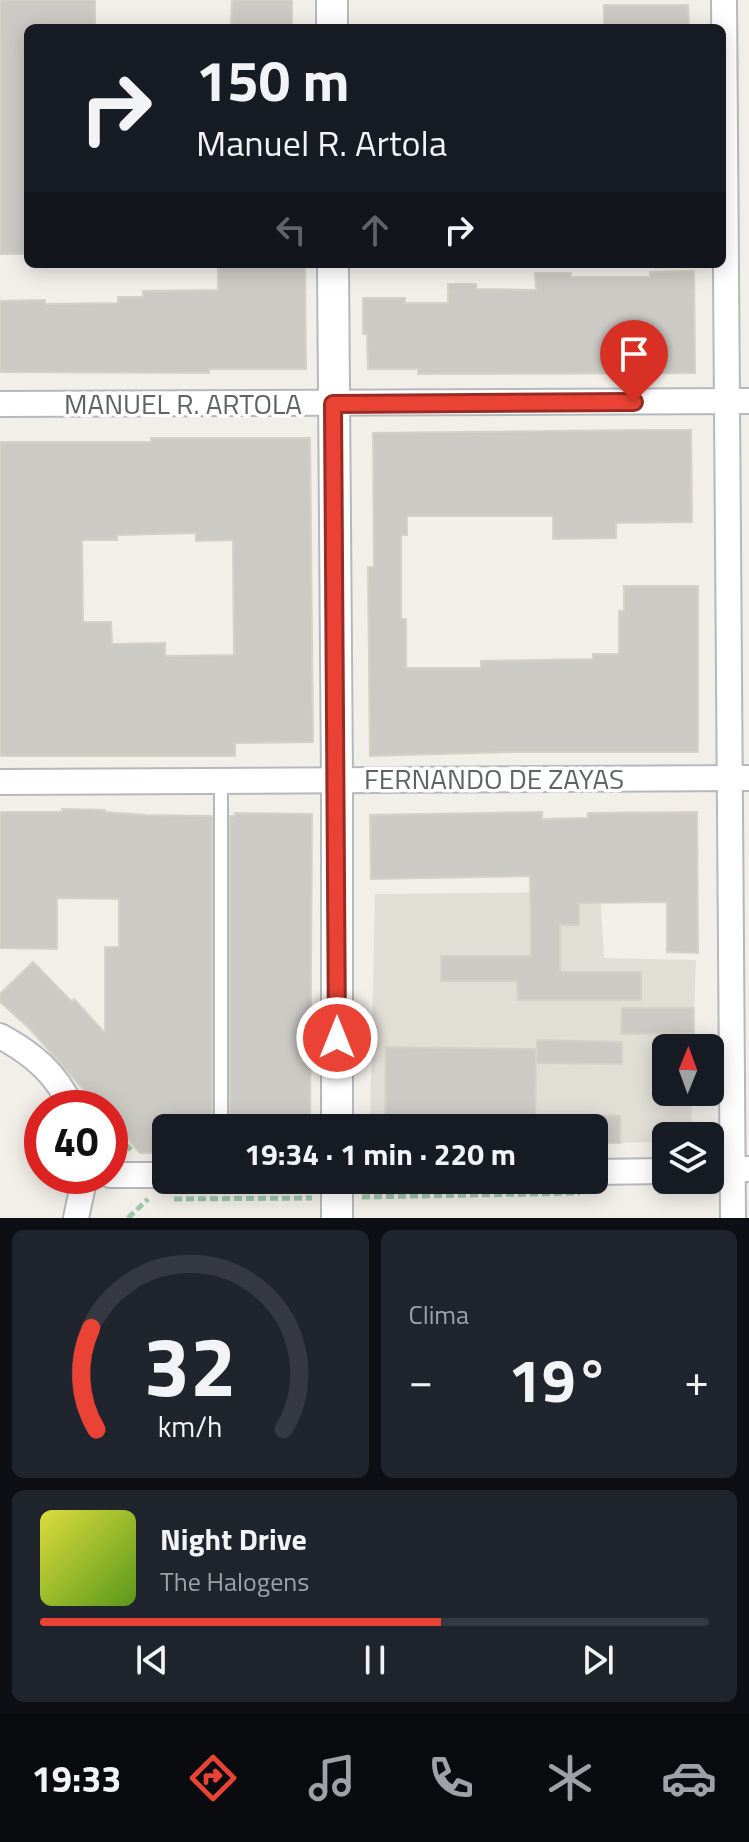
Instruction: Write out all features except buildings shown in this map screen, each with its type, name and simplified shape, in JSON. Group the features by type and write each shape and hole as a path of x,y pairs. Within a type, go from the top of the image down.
{"street":[{"path":"332,0 332,24"},
{"path":"724,0 725,24"},
{"path":"726,57 738,401 739,778 730,1169 733,1218"},
{"path":"333,268 337,1114"},
{"name":"MANUEL R. ARTOLA","path":"0,404 738,401"},
{"name":"FERNANDO DE ZAYAS","path":"0,782 739,778"},
{"path":"0,1036 30,1052 64,1090"},
{"path":"608,1180 652,1173"},
{"path":"128,1179 152,1184"},
{"path":"76,1218 81,1194"}],"lane":[{"path":"221,781 221,1114"}],"path":[{"path":"265,1194 337,1199 412,1194"},
{"path":"128,1218 149,1199"}],"shaded area":[{"path":"600,892 604,958 696,960 693,1034 652,1034 652,1106 692,1106 691,1122 652,1122 652,1142 608,1143 608,1114 370,1114 375,894"}],"route":[{"path":"337,1038 333,404 634,402"}]}
